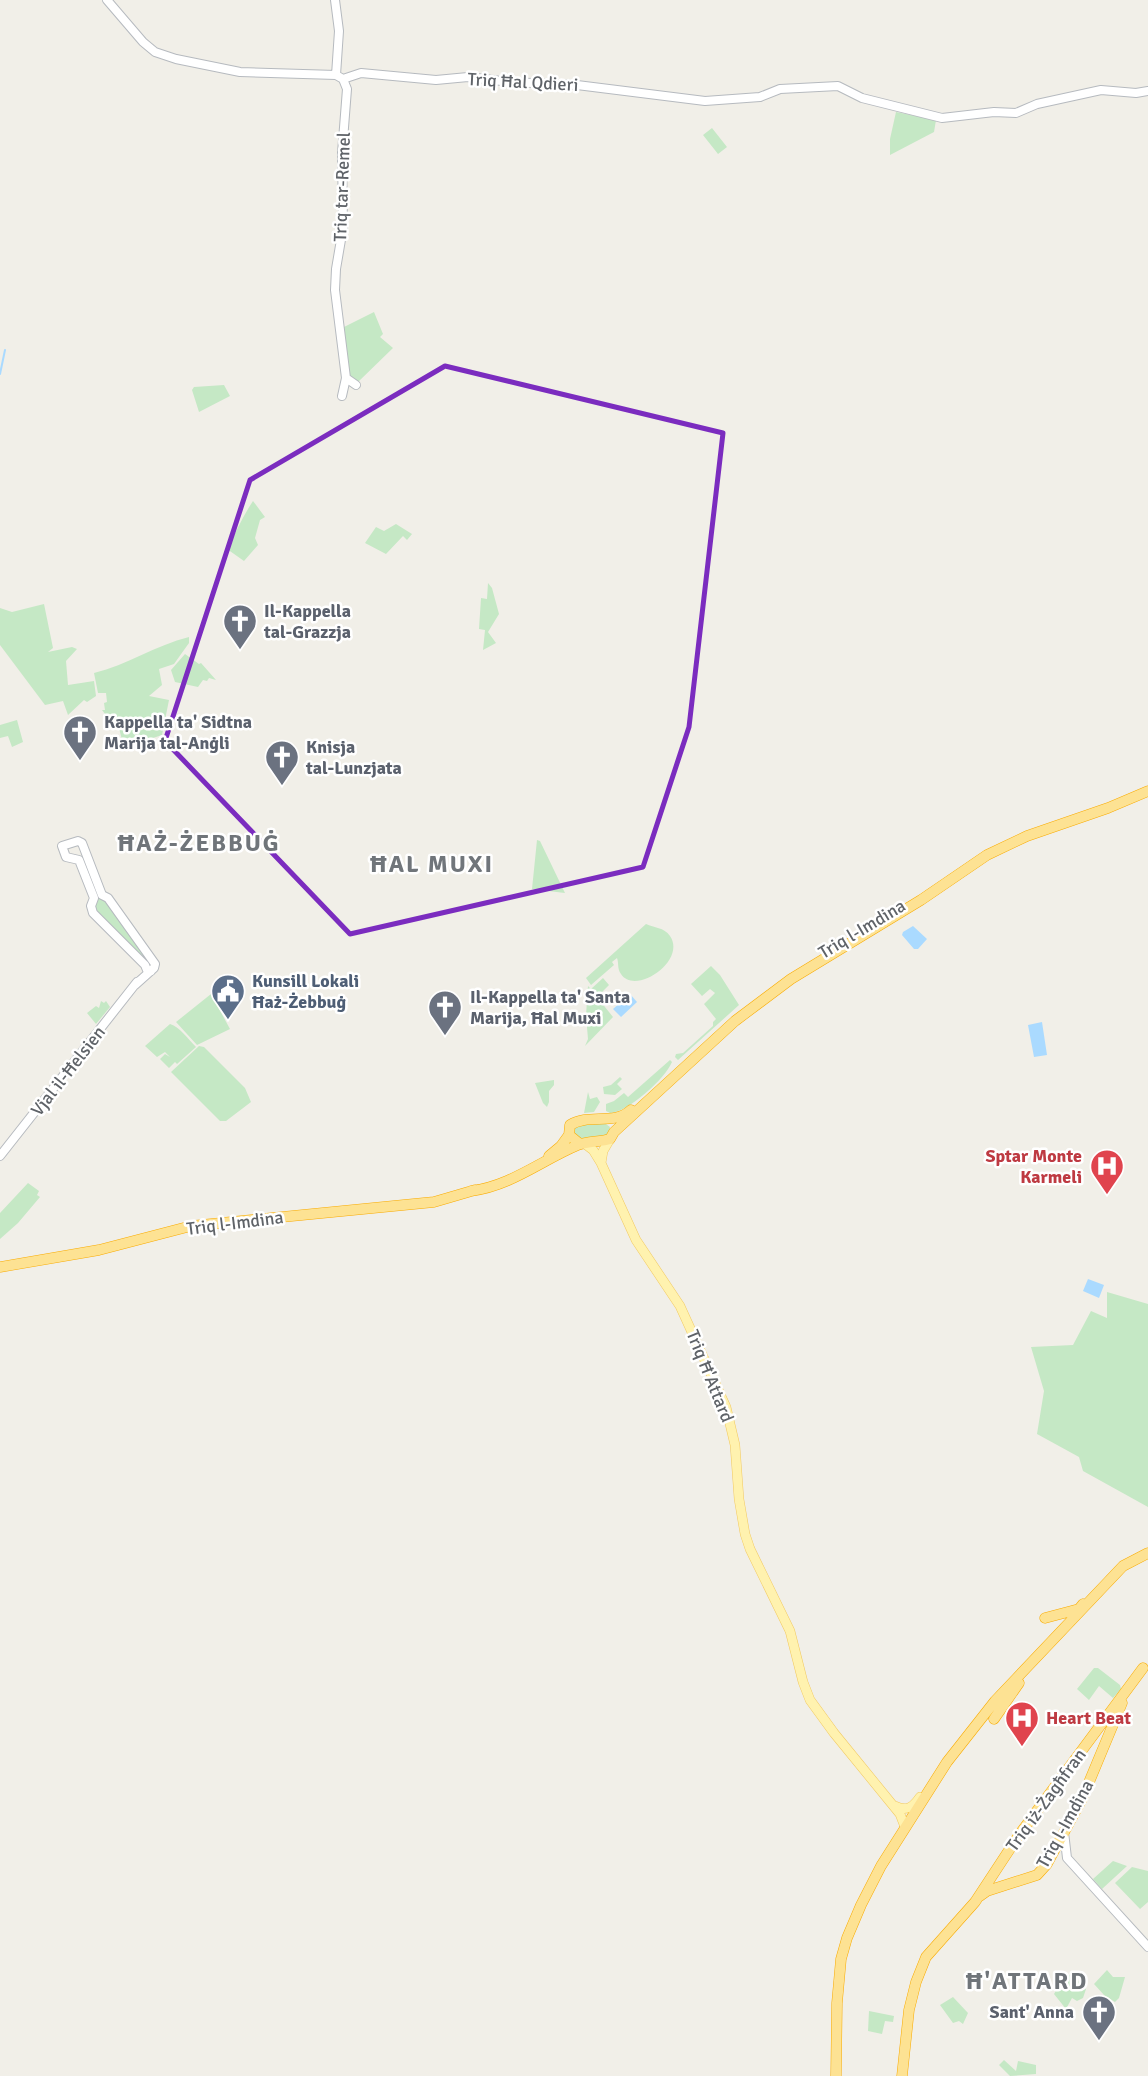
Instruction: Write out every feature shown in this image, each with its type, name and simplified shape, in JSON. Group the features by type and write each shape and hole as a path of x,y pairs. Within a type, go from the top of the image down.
{"highway":[{"name":"Triq l-Imdina","path":"0,1267 99,1250 191,1226 434,1202 471,1191 541,1161 556,1150 569,1135 570,1125 578,1120 607,1119 626,1114 771,986 985,850 1024,831 1106,803 1148,785"},
{"name":"Triq l-Imdina","path":"471,1191 482,1190 516,1177 583,1144 612,1135 735,1021 791,979 921,900 987,855 1027,836 1148,791"},
{"path":"607,1119 613,1124 612,1135"},
{"path":"569,1135 583,1144"},
{"path":"1055,1636 1054,1625 1045,1618 1079,1609 1123,1566 1148,1553"},
{"path":"994,1719 1024,1677 1107,1582"},
{"path":"836,2076 838,1981 847,1938 873,1881 947,1762 995,1701 1074,1619"},
{"name":"Triq l-Imdina","path":"975,1900 987,1891 1033,1876 1047,1864 1082,1799 1121,1705 1145,1665"},
{"name":"Triq iż-Żagħfran","path":"975,1900 1145,1665"},
{"path":"902,2076 909,2010 926,1957 975,1900"}],"main road":[{"path":"601,1163 603,1151 612,1135"},
{"name":"Triq Ħ'Attard","path":"583,1144 601,1163 636,1241 680,1306 726,1407 735,1445 745,1534 790,1631 810,1700 891,1803 905,1827"},
{"path":"891,1803 904,1810 914,1805 947,1762"}],"street":[{"name":"Triq Ħal Qdieri","path":"107,0 143,42 155,51 176,59 240,72 339,77 360,74 436,80 468,77 576,85 705,101 760,97 780,89 838,86 862,98 942,118 994,111 1016,113 1037,104 1101,90 1136,93 1148,91"},
{"name":"Triq tar-Remel","path":"335,0 339,31 339,77 346,89 342,153 343,228 335,290 346,378 342,396"},
{"path":"346,378 356,385"},
{"path":"78,841 82,843 98,896 79,860 66,857 62,846 78,841"},
{"path":"98,896 91,906 93,913 149,966"},
{"path":"98,896 108,898 149,966"},
{"name":"Vjal il-Ħelsien","path":"0,1156 149,966"},
{"path":"1064,1832 1067,1858 1148,1947"},
{"path":"1047,1864 1058,1858 1067,1858"}],"highlighted area":[{"path":"445,366 723,433 689,727 643,867 350,934 165,741 250,480"}],"green space":[{"path":"896,112 936,120 934,132 890,155 890,139"},
{"path":"712,128 727,147 718,154 703,135"},
{"path":"374,312 383,334 380,337 393,348 357,383 349,379 342,328"},
{"path":"224,385 230,396 199,412 192,390 194,387"},
{"path":"253,501 265,517 260,520 255,538 258,545 244,561 227,549"},
{"path":"396,524 412,534 407,540 403,536 386,554 365,543 376,527 384,531"},
{"path":"488,583 499,614 488,632 496,643 483,650 485,630 479,629 481,598 487,599"},
{"path":"44,604 53,648 48,652 72,647 77,649 66,661 68,685 94,681 96,696 87,702 84,700 68,715 63,701 45,705 0,645 0,608 12,612"},
{"path":"189,637 189,643 174,664 159,669 162,685 149,696 169,700 162,735 126,747 116,716 109,719 102,710 105,710 104,703 107,702 106,693 98,693 94,673"},
{"path":"185,654 201,663 216,680 203,680 198,687 175,682 171,670"},
{"path":"17,720 23,742 12,747 8,736 0,738 0,725"},
{"path":"537,840 540,841 565,893 532,889"},
{"path":"102,896 148,959 145,962 94,909 97,897"},
{"path":"646,924 662,929 670,936 673,946 666,965 647,978 628,980 620,972 617,958 612,962 614,965 591,985 586,978"},
{"path":"711,966 739,1005 678,1060 676,1054 683,1053 713,1026 716,1019 704,1004 715,993 710,989 702,996 691,984"},
{"path":"603,978 609,985 597,997 613,1017 585,1046 588,1039 588,986 591,989"},
{"path":"211,994 230,1029 197,1045 176,1022"},
{"path":"101,1001 106,1001 110,1007 96,1024 87,1013 96,1006 99,1008"},
{"path":"170,1024 181,1030 196,1047 169,1068 160,1059 165,1054 170,1057 165,1052 157,1057 145,1046"},
{"path":"199,1046 204,1047 245,1088 251,1102 226,1121 220,1121 171,1072"},
{"path":"670,1060 672,1062 668,1069 645,1094 618,1111 606,1111 606,1104 624,1093 628,1097"},
{"path":"620,1077 622,1079 617,1084 622,1089 615,1095 604,1094 603,1087 611,1085"},
{"path":"554,1080 549,1091 547,1107 535,1083"},
{"path":"588,1092 590,1099 597,1097 600,1102 594,1112 584,1113"},
{"path":"602,1121 610,1127 604,1138 579,1140 572,1133 574,1126"},
{"path":"28,1183 39,1191 37,1195 40,1197 0,1239 0,1213"},
{"path":"1107,1292 1148,1304 1148,1507 1083,1471 1079,1457 1037,1434 1044,1391 1031,1347 1073,1345 1091,1311 1107,1318"},
{"path":"1094,1668 1098,1668 1120,1685 1121,1689 1113,1698 1099,1686 1089,1700 1077,1689"},
{"path":"1113,1861 1127,1866 1102,1889 1093,1879"},
{"path":"1132,1867 1148,1871 1148,1902 1140,1909 1115,1883"},
{"path":"1107,1970 1113,1977 1125,1977 1119,1998 1115,2002 1094,1984"},
{"path":"1073,1974 1077,1983 1079,1981 1086,1989 1083,1998 1077,2001 1072,1998 1066,2009 1054,1994 1058,1987 1066,1982 1064,1976"},
{"path":"953,1997 968,2013 963,2024 959,2021 953,2023 940,2005"},
{"path":"869,2011 894,2016 893,2022 885,2021 882,2034 868,2031"},
{"path":"1004,2060 1016,2071 1018,2061 1036,2065 1036,2074 1010,2076 999,2065"}],"water":[{"path":"913,926 927,939 918,949 914,949 902,935"},
{"path":"630,994 637,1002 621,1017 613,1009"},
{"path":"1042,1022 1047,1055 1034,1057 1028,1025"},
{"path":"1088,1279 1104,1285 1099,1298 1083,1291"}],"waterway":[{"path":"0,374 5,350"}],"place":[{"name":"Il-Kappella tal-Grazzja","path":"240,651"},
{"name":"Kappella ta' Sidtna Marija tal-Anġli","path":"80,762"},
{"name":"Knisja tal-Lunzjata","path":"282,787"},
{"name":"Kunsill Lokali Ħaż-Żebbuġ","path":"228,1021"},
{"name":"Il-Kappella ta' Santa Marija, Ħal Muxi","path":"445,1037"},
{"name":"Sptar Monte Karmeli","path":"1107,1196"},
{"name":"Heart Beat","path":"1022,1748"},
{"name":"Sant' Anna","path":"1099,2042"}],"district":[{"name":"ĦAŻ-ŻEBBUĠ","path":"199,843"},
{"name":"ĦAL MUXI","path":"432,864"},
{"name":"Ħ'ATTARD","path":"1027,1981"}]}
